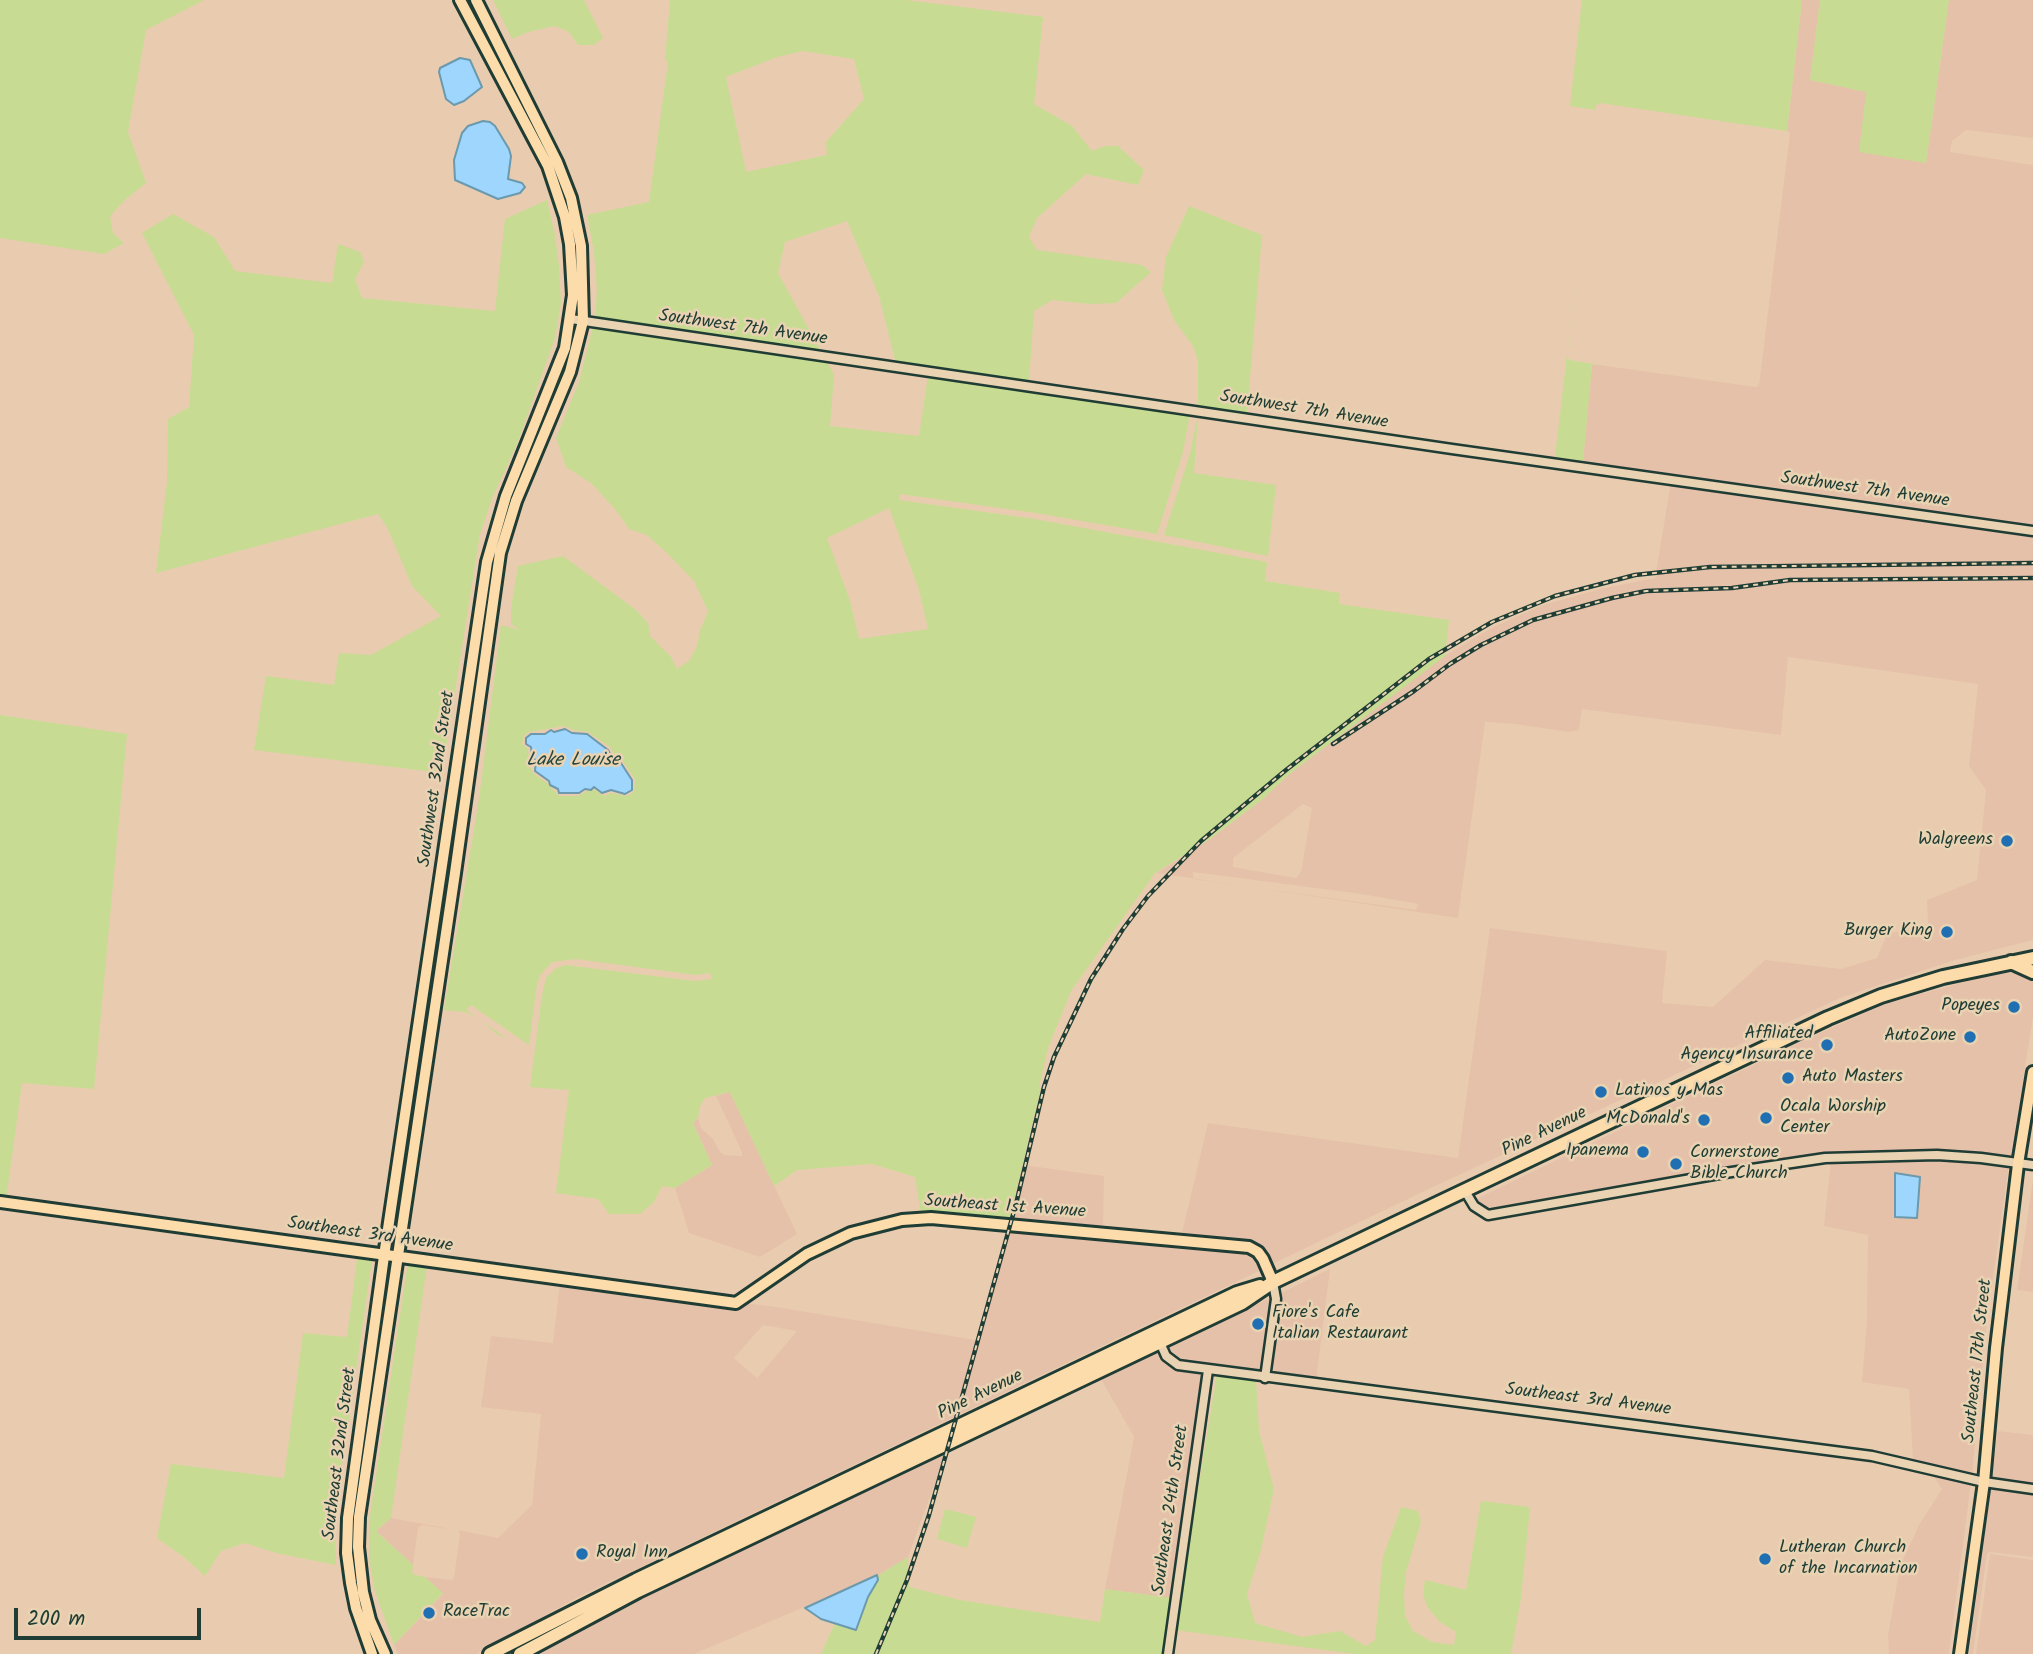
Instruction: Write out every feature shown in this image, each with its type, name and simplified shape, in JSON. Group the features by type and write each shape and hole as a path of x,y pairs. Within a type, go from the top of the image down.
{"highway":[{"name":"Pine Avenue","path":"708,1552 1158,1337 1237,1293 1273,1282 1830,1017 1923,983 2033,958"},
{"path":"2011,962 2033,972"},
{"path":"490,1654 528,1633 708,1552"},
{"path":"520,1654 708,1552"}],"main road":[{"name":"Southwest 32nd Street","path":"384,1256 487,562 506,496 565,348 573,295 570,244 565,217 548,166 460,0"},
{"name":"Southwest 32nd Street","path":"397,1257 500,553 516,501 570,372 583,321 581,246 571,198 557,162 476,0"},
{"name":"Southeast 17th Street","path":"1960,1654 1984,1482 1996,1348 2018,1164 2033,1072"},
{"name":"Southeast 3rd Avenue","path":"0,1202 736,1303"},
{"name":"Southeast 1st Avenue","path":"736,1303 807,1254 851,1233 902,1220 931,1218 1249,1247 1263,1259 1273,1282"},
{"name":"Southeast 32nd Street","path":"372,1654 356,1608 351,1583 347,1553 348,1518 384,1256"},
{"name":"Southeast 32nd Street","path":"385,1654 370,1620 363,1592 359,1537 366,1465 397,1257"}],"street":[{"name":"Southwest 7th Avenue","path":"570,318 1452,449 2033,531"},
{"path":"1465,1191 1474,1206 1488,1215 1825,1158 1937,1155 2033,1165"},
{"path":"1265,1378 1276,1299 1273,1282"},
{"name":"Southeast 3rd Avenue","path":"1158,1337 1171,1361 1178,1365 1859,1455 1984,1482 2033,1489"},
{"name":"Southeast 24th Street","path":"1168,1654 1208,1370"}],"shaded area":[{"path":"1802,0 1820,0 1810,80 1867,92 1926,163 1949,0 2033,0 2033,138 1966,130 1952,141 1950,152 2033,165 2033,528 1583,461 1592,364 1756,387 1759,385 1790,133 1787,131"},
{"path":"1671,482 2033,534 2033,940 1955,960 1840,998 1270,1265 1261,1251 1181,1237 1208,1123 1458,1158 1490,928 1667,951 1662,1003 1713,1007 1765,960 1841,969 1877,958 1887,934 1928,924 1927,900 1977,880 1986,790 1969,766 1978,684 1788,657 1781,735 1582,709 1579,730 1569,732 1485,722 1458,918 1252,887 1416,910 1418,904 1362,894 1193,872 1193,878 1157,873 1210,839 1263,799 1287,776 1439,659 1493,627 1543,605 1600,589 1655,578","holes":["1303,804 1312,808 1301,872 1296,878 1233,867 1233,858"]},
{"path":"2022,969 2033,977 2033,1018 2010,1159 1937,1152 1849,1153 1488,1212 1474,1200 1809,1038 1888,1003"},
{"path":"730,1092 797,1234 760,1257 689,1233 675,1188 712,1165 693,1123 698,1118 701,1128 713,1139 720,1152 742,1156 716,1096"},
{"path":"1937,1158 2009,1165 1987,1319 1972,1476 1918,1464 1913,1460 1909,1389 1862,1382 1867,1322 1868,1235 1824,1226 1831,1161"},
{"path":"1023,1165 1104,1176 1103,1230 1009,1221"},
{"path":"2033,1179 2033,1292 2017,1290"},
{"path":"1008,1227 1252,1252 1263,1269 576,1598 476,1654 398,1654 394,1645 443,1594 425,1577 451,1580 454,1578 460,1534 458,1530 498,1538 532,1505 541,1414 481,1407 491,1336 553,1343 560,1283 770,1306 976,1340","holes":["763,1325 797,1331 757,1378 734,1358"]},
{"path":"1330,1269 1316,1381 1269,1375 1279,1294"},
{"path":"1272,1297 1261,1374 1179,1362 1170,1354 1167,1348"},
{"path":"1160,1351 1168,1363 1176,1368 1204,1372 1172,1598 1105,1589 1134,1437 1101,1379"},
{"path":"1998,1431 2033,1435 2033,1485 1991,1479"},
{"path":"946,1453 908,1557 877,1576 694,1654 529,1654 587,1622"},
{"path":"1931,1473 1971,1482 1949,1654 1889,1654 1888,1636 1900,1566 1919,1525 1942,1489"},
{"path":"1991,1486 2033,1492 2033,1557 1990,1552 1987,1554 1973,1654 1969,1654"},
{"path":"391,1518 456,1530 422,1525 418,1528 413,1565 376,1531"},
{"path":"1990,1554 2033,1560 2033,1654 1976,1654"}],"green space":[{"path":"0,0 204,0 146,30 128,132 146,183 110,216 113,233 124,243 104,254 0,238"},
{"path":"493,0 584,0 603,38 594,45 578,45 569,32 555,26 512,39"},
{"path":"670,0 906,0 1043,17 1034,104 1072,126 1092,151 1105,146 1118,146 1144,170 1138,185 1086,174 1037,218 1029,237 1037,250 1142,265 1151,272 1116,303 1090,304 1052,300 1034,311 1029,381 1105,394 896,364 879,296 847,221 785,242 778,273 822,353 595,320 597,289 587,215 649,202 668,62 665,60","holes":["803,51 854,59 864,99 826,142 827,155 746,172 726,77 777,57"]},
{"path":"1582,0 1802,0 1787,131 1600,103 1595,110 1570,106"},
{"path":"1820,0 1949,0 1926,163 1859,152 1866,92 1810,80"},
{"path":"547,200 559,267 561,303 555,338 517,444 493,496 480,534 442,773 254,750 266,676 334,685 339,653 371,655 441,616 412,586 388,529 378,514 156,573 167,482 168,419 189,407 194,335 142,233 173,214 214,237 235,271 332,283 338,244 360,252 364,262 355,279 362,298 495,311 505,219"},
{"path":"1189,206 1262,235 1247,414 1198,408 1198,361 1193,346 1174,320 1162,290 1166,257"},
{"path":"1580,243 1567,357 1570,360 1599,365 1592,365 1583,461 1555,457"},
{"path":"593,326 826,360 834,374 830,426 919,436 928,375 1190,413 1183,452 1157,534 1036,513 900,494 899,500 1035,519 1267,562 1265,581 1340,593 1339,604 1449,620 1445,656 1287,776 1263,799 1210,839 1155,873 1071,991 1048,1048 1009,1221 921,1215 915,1177 872,1164 797,1170 774,1186 730,1092 705,1098 698,1118 693,1123 712,1165 675,1188 662,1186 654,1202 640,1214 609,1214 598,1199 556,1193 569,1090 530,1087 546,978 555,969 565,965 695,981 712,979 710,973 696,975 576,959 552,962 540,975 537,984 529,1045 471,1005 466,1010 476,1017 465,1012 444,1010 479,799 501,625 520,630 511,624 518,566 563,556 636,610 648,623 650,636 671,657 677,669 689,661 697,646 708,611 694,581 666,552 647,535 629,529 591,483 566,467 556,438 579,382","holes":["889,508 919,590 928,629 859,639 850,601 827,538","564,726 588,732 610,747 635,779 634,792 627,796 611,793 604,796 595,790 578,796 559,796 534,774 530,767 528,749 522,744 524,736 529,732"]},
{"path":"1198,414 1194,473 1276,485 1268,556 1164,535 1190,454"},
{"path":"0,715 127,734 94,1089 22,1083 6,1200 0,1199"},
{"path":"481,1020 506,1038 498,1035"},
{"path":"357,1259 372,1260 335,1515 336,1565 276,1553 245,1543 221,1551 205,1576 157,1538 171,1464 284,1478 303,1333 347,1337"},
{"path":"408,1262 427,1265 391,1518 376,1531 413,1565 412,1572 415,1575 425,1577 443,1593 394,1645 375,1591 369,1559 369,1522"},
{"path":"1217,1374 1256,1380 1259,1431 1274,1489 1261,1550 1247,1594 1255,1623 1302,1637 1340,1631 1366,1646 1375,1640 1383,1557 1401,1507 1418,1511 1421,1522 1406,1572 1405,1616 1413,1631 1432,1642 1454,1645 1456,1632 1440,1622 1428,1608 1423,1595 1425,1580 1466,1590 1481,1501 1530,1507 1521,1598 1511,1654 1355,1654 1175,1630"},
{"path":"945,1509 976,1517 967,1548 937,1539"},
{"path":"908,1557 909,1587 960,1600 1100,1622 1105,1589 1172,1598 1164,1654 821,1654 835,1623 857,1629 868,1597 878,1580 877,1576"}],"water":[{"path":"460,58 470,60 482,87 454,105 446,99 439,72 440,68"},
{"path":"483,121 495,126 509,149 511,156 508,179 522,183 525,187 520,193 498,199 455,180 454,160 462,133 468,126"},
{"name":"Lake Louise","path":"565,729 572,733 587,734 608,750 613,759 619,760 632,780 632,790 625,794 611,790 602,793 594,787 579,793 559,793 558,789 550,785 549,781 535,771 536,761 531,747 526,744 526,738 531,734"},
{"path":"1895,1173 1920,1177 1917,1218 1895,1217"},
{"path":"877,1575 878,1580 868,1597 856,1630 821,1619 805,1608"}],"railway":[{"path":"876,1654 907,1580 929,1515 1054,1057 1091,979 1123,929 1148,896 1201,841 1286,770 1429,659 1492,622 1555,596 1635,575 1710,567 2033,563"},
{"path":"1333,744 1481,645 1533,620 1612,598 1646,591 1732,588 1790,580 2033,578"}],"place":[{"name":"Walgreens","path":"2007,841"},
{"name":"Burger King","path":"1947,932"},
{"name":"Popeyes","path":"2014,1007"},
{"name":"AutoZone","path":"1970,1037"},
{"name":"Affiliated Agency Insurance","path":"1827,1045"},
{"name":"Auto Masters","path":"1788,1078"},
{"name":"Latinos y Mas","path":"1601,1092"},
{"name":"Ocala Worship Center","path":"1766,1118"},
{"name":"McDonald's","path":"1704,1120"},
{"name":"Ipanema","path":"1643,1152"},
{"name":"Cornerstone Bible Church","path":"1676,1164"},
{"name":"Fiore's Cafe Italian Restaurant","path":"1258,1324"},
{"name":"Royal Inn","path":"582,1554"},
{"name":"Lutheran Church of the Incarnation","path":"1765,1559"},
{"name":"RaceTrac","path":"429,1613"}]}
